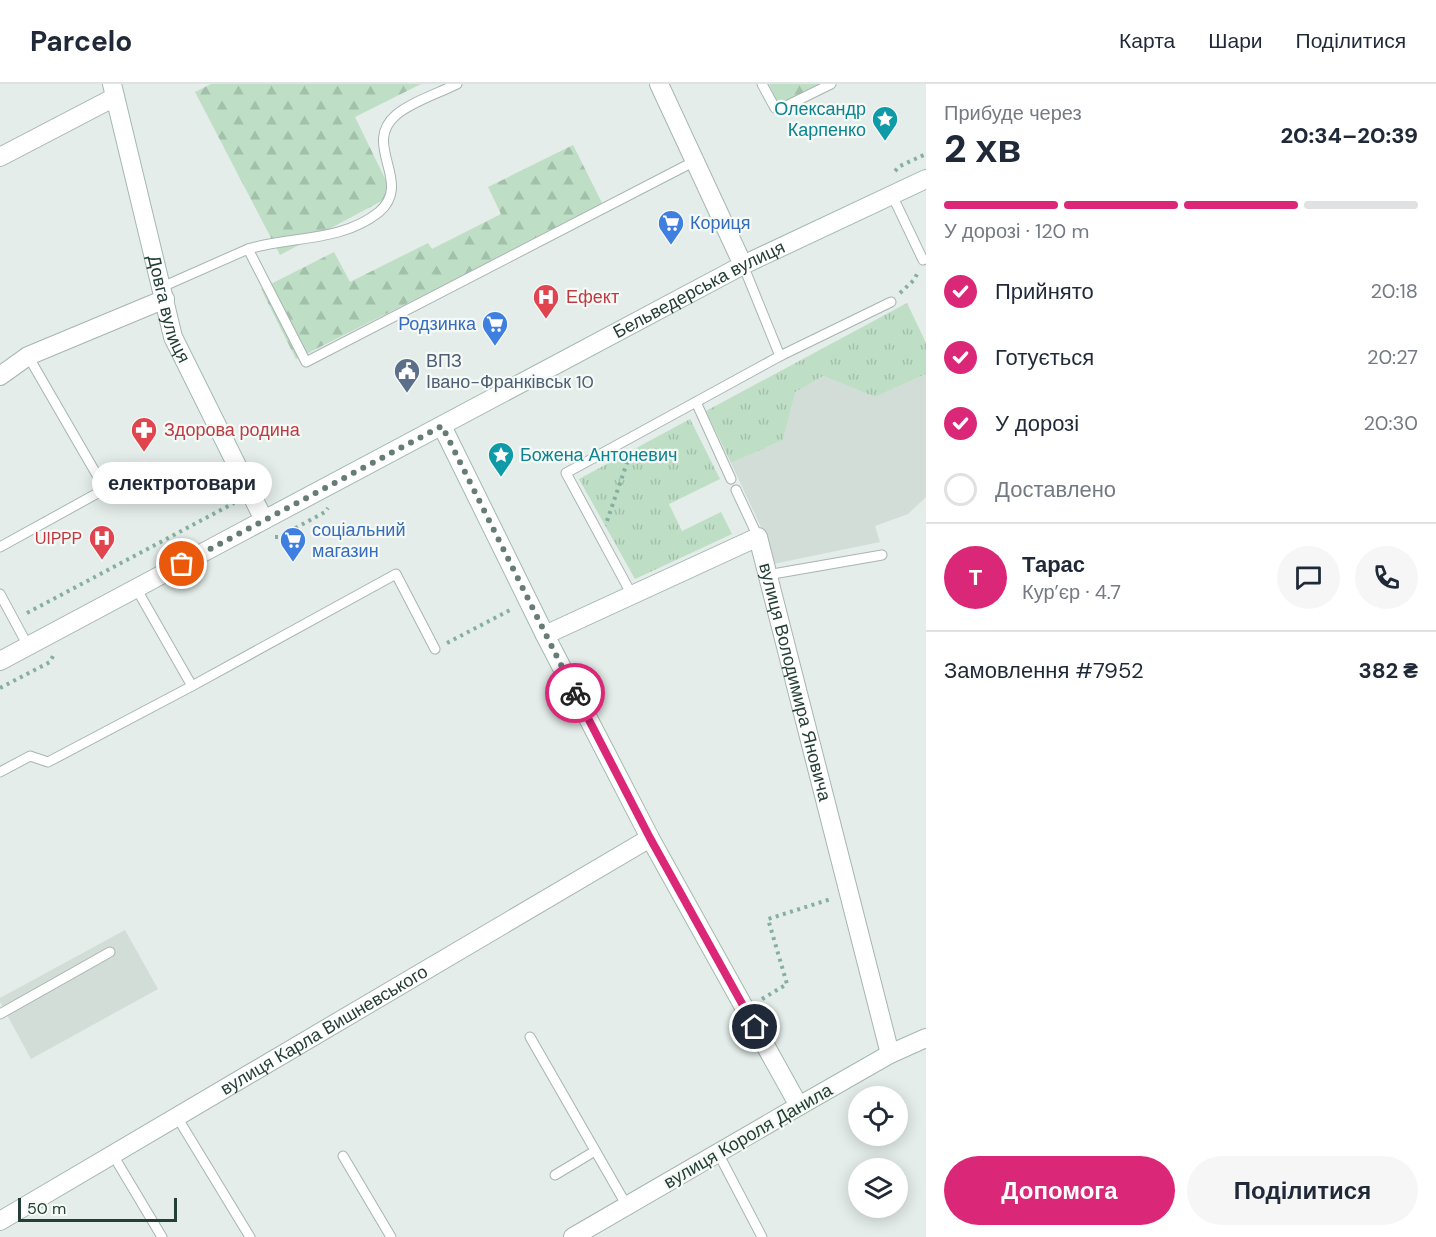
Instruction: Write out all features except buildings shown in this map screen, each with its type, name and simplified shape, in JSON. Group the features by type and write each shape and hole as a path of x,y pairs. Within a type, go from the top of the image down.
{"street":[{"path":"659,84 743,266"},
{"path":"0,157 113,91"},
{"name":"Довга вулиця","path":"113,91 173,336 264,520"},
{"name":"Бельведерська вулиця","path":"0,661 743,266 926,179"},
{"path":"0,376 28,356 163,293"},
{"path":"442,426 545,635 650,838 799,1106"},
{"name":"вулиця Володимира Яновича","path":"545,635 758,537 890,1054"},
{"name":"вулиця Карла Вишневського","path":"0,1221 650,838"},
{"name":"вулиця Короля Данила","path":"573,1237 890,1054 926,1038"}],"lane":[{"path":"163,293 248,249 267,243 324,236 358,224 379,211 386,204 392,185 392,175 383,152 382,141 389,123 404,109 457,84"},
{"path":"762,84 771,104 780,109 831,84"},
{"path":"248,249 306,362 695,161"},
{"path":"892,195 923,260"},
{"path":"743,266 780,356"},
{"path":"632,595 566,473 780,356 891,302"},
{"path":"0,547 105,489 28,356"},
{"path":"696,402 731,479"},
{"path":"736,490 758,537"},
{"path":"767,575 882,555"},
{"path":"0,772 30,756 48,762 192,687 396,574 435,649"},
{"path":"136,588 192,687"},
{"path":"0,594 28,646"},
{"path":"0,1014 110,952"},
{"path":"530,1037 627,1206"},
{"path":"177,1117 250,1237"},
{"path":"555,1175 595,1151"},
{"path":"718,1153 762,1237"},
{"path":"113,1155 162,1237"},
{"path":"343,1156 391,1237"}],"path":[{"path":"891,302 914,280 923,260"},
{"path":"602,538 636,435"},
{"path":"14,620 251,494"},
{"path":"435,649 528,601"},
{"path":"745,1009 788,984 768,919 849,894"}],"shaded area":[{"path":"926,374 926,497 908,514 875,526 880,542 773,564 767,540 731,463 783,440 794,392 823,376 875,397"},
{"path":"125,930 158,989 31,1059 0,1002 0,998"}],"green space":[{"path":"211,84 421,84 355,117 393,195 280,255 195,92"},
{"path":"769,84 821,84 778,105"},
{"path":"573,145 603,205 296,359 261,289 334,252 350,282 428,243 432,249 501,214 488,187"},
{"path":"907,303 926,343 926,374 875,397 823,376 795,392 783,440 731,463 706,411"},
{"path":"690,419 720,479 669,504 682,531 721,512 732,534 635,579 579,479"}],"way so far":[{"path":"182,564 442,426 575,693"}],"place":[{"name":"Олександр Карпенко","path":"885,142"},
{"name":"Кориця","path":"671,246"},
{"name":"Ефект","path":"546,320"},
{"name":"Родзинка","path":"495,347"},
{"name":"ВПЗ Івано-Франківськ 10","path":"407,394"},
{"name":"Здорова родина","path":"144,453"},
{"name":"Божена Антоневич","path":"501,478"},
{"name":"UIPPP","path":"102,561"},
{"name":"соціальний магазин","path":"293,563"},
{"name":"електротовари","path":"182,564"}],"route":[{"path":"575,693 650,838 755,1027"}]}
